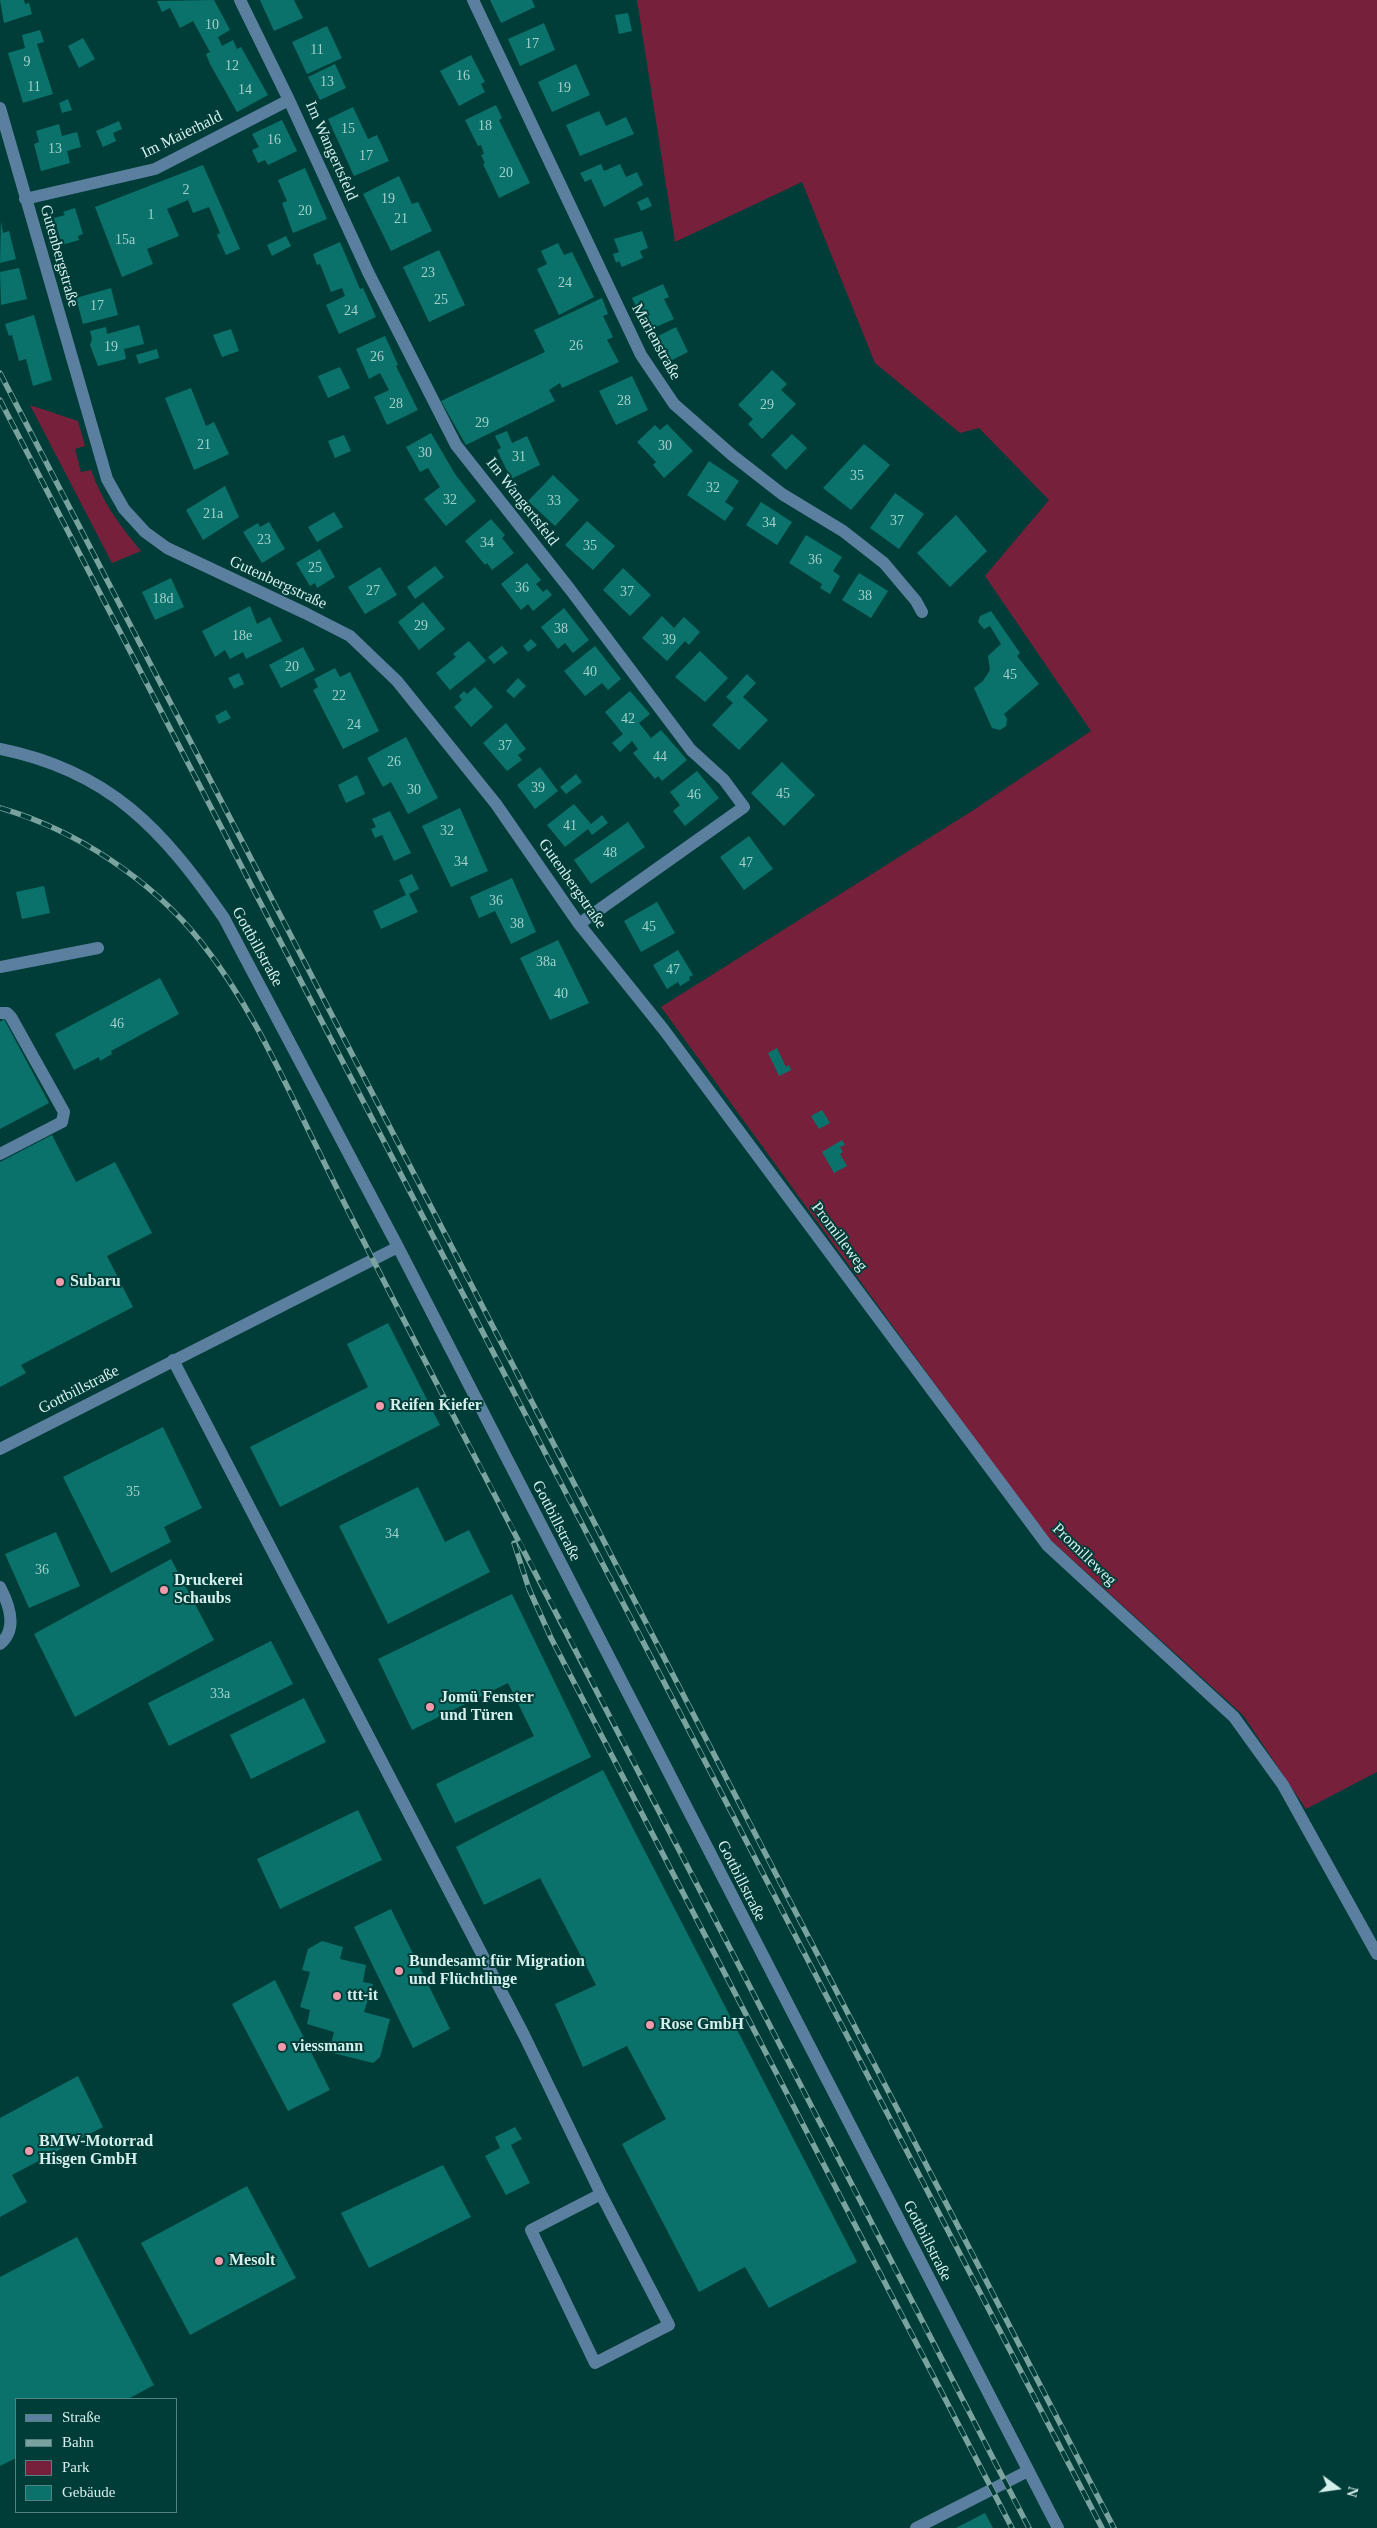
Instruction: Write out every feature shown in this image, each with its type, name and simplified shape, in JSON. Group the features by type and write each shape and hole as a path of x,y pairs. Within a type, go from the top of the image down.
{"street":[{"name":"Im Wangertsfeld","path":"240,0 290,100 368,272 456,445 570,588 691,750 724,780 744,807 579,924"},
{"name":"Marienstraße","path":"473,0 641,355 674,404 732,455 782,494 843,531 884,563 916,601 922,612"},
{"name":"Im Maierhald","path":"25,198 155,169 290,100"},
{"name":"Gutenbergstraße","path":"0,108 107,479 124,509 145,532 167,548 306,613 350,636 379,662 397,681 496,804 579,924 664,1030 753,1149"},
{"name":"Gottbillstraße","path":"0,748 63,768 107,791 154,827 190,868 224,918 398,1247 1058,2528"},
{"path":"0,967 98,948"},
{"path":"0,1013 7,1013 11,1017 64,1112 64,1118 62,1122 0,1154"},
{"name":"Promilleweg","path":"753,1149 1047,1545 1234,1717 1283,1785 1377,1954"},
{"name":"Gottbillstraße","path":"0,1449 398,1247"},
{"path":"173,1360 519,2026 601,2194 669,2325 595,2363 531,2230 601,2194"},
{"path":"0,1586 10,1609 8,1634 0,1644"},
{"path":"916,2528 1028,2471"}],"green space":[{"path":"637,0 1377,0 1377,1772 1306,1809 1243,1715 1044,1534 661,1007 972,811 1091,731 985,576 1049,500 979,428 960,433 875,363 802,182 675,242"},
{"path":"30,405 78,421 85,446 75,449 81,472 91,470 100,492 112,512 125,532 141,551 112,563"}],"building":[{"path":"0,0 24,0 25,4 29,3 32,14 4,23"},
{"path":"214,0 230,30 218,37 222,46 233,40 237,49 241,47 268,95 237,112 210,64 206,54 210,52 193,21 180,28 170,8 162,12 157,1"},
{"path":"260,0 294,0 303,18 274,31"},
{"path":"490,0 532,0 535,7 501,23"},
{"path":"628,13 632,31 619,34 615,15"},
{"path":"544,23 555,50 520,66 508,39"},
{"path":"327,26 342,58 307,74 292,42"},
{"path":"40,30 44,42 37,44 53,94 23,103 8,53 25,48 22,35"},
{"path":"83,38 95,59 79,68 68,46"},
{"path":"471,55 485,82 481,84 485,92 459,106 440,71"},
{"path":"335,64 346,88 320,100 308,77"},
{"path":"576,64 590,95 552,112 538,82"},
{"path":"68,99 72,110 62,113 59,103"},
{"path":"496,105 502,118 499,120 530,183 499,198 483,164 485,163 481,155 484,154 481,145 478,146 465,120"},
{"path":"353,107 368,139 377,135 389,161 354,176 328,119"},
{"path":"599,111 606,126 626,117 634,134 580,156 566,125"},
{"path":"282,120 297,151 268,165 265,160 258,163 252,150 259,147 252,134"},
{"path":"119,121 122,129 113,133 116,141 103,147 96,131"},
{"path":"59,124 62,136 77,132 81,147 67,151 70,163 41,171 34,144 39,142 36,131"},
{"path":"601,164 604,171 620,164 626,177 637,172 643,185 604,207 591,179 585,182 580,173"},
{"path":"203,165 240,249 226,255 217,235 220,233 209,207 193,213 188,200 167,209 179,236 147,249 153,264 122,277 95,207"},
{"path":"305,168 327,219 293,233 282,203 287,201 278,180"},
{"path":"399,176 412,204 418,202 432,231 391,251 363,194"},
{"path":"648,197 652,206 641,211 637,202"},
{"path":"75,208 83,234 78,236 79,240 62,245 54,218 65,215 63,212"},
{"path":"1,221 3,233 9,231 16,259 0,263"},
{"path":"642,231 648,248 640,251 643,258 622,267 619,261 616,263 613,254 619,252 614,239"},
{"path":"286,236 291,246 272,256 267,245"},
{"path":"340,242 360,289 363,288 376,317 339,334 326,305 345,296 342,288 331,292 320,264 317,265 313,254"},
{"path":"558,243 564,255 572,252 594,297 559,315 537,269 547,264 541,251"},
{"path":"439,250 465,305 429,322 403,267"},
{"path":"19,268 27,299 1,305 0,272"},
{"path":"663,284 669,297 664,299 674,319 647,331 632,298"},
{"path":"111,288 118,315 83,324 76,298"},
{"path":"602,298 608,314 603,316 613,337 607,340 619,362 562,388 560,383 549,390 555,401 466,445 441,401 545,352 534,330"},
{"path":"34,315 52,380 33,386 26,359 19,361 12,335 9,336 5,324"},
{"path":"139,325 144,344 124,349 126,359 98,366 90,345 92,339 90,331 106,327 107,334"},
{"path":"676,327 688,352 670,361 658,336"},
{"path":"231,329 239,351 222,357 213,335"},
{"path":"385,336 398,365 396,366 418,410 387,425 374,397 389,390 380,373 369,379 356,349"},
{"path":"157,349 159,358 139,364 136,355"},
{"path":"340,367 350,388 328,398 318,376"},
{"path":"772,370 787,384 781,390 796,404 762,439 748,424 753,419 738,405"},
{"path":"632,376 648,410 616,425 599,391"},
{"path":"191,388 206,426 214,422 229,454 194,470 165,398"},
{"path":"667,424 693,451 664,478 653,465 656,462 637,442 655,425 660,430"},
{"path":"507,431 512,443 527,436 540,465 511,479 497,450 501,448 495,436"},
{"path":"431,433 455,474 476,501 446,526 424,499 440,487 428,468 420,472 406,447"},
{"path":"792,434 807,448 786,470 771,455"},
{"path":"344,435 351,451 335,458 328,441"},
{"path":"864,444 890,465 851,510 823,488"},
{"path":"709,461 739,481 725,502 734,508 725,521 687,495"},
{"path":"553,475 579,500 555,526 528,501"},
{"path":"225,486 239,517 203,540 186,510"},
{"path":"895,493 924,514 899,549 870,528"},
{"path":"761,502 792,522 777,545 746,525"},
{"path":"334,512 343,527 317,542 308,527"},
{"path":"956,515 987,551 950,587 917,553"},
{"path":"491,519 505,535 502,538 514,553 492,570 487,563 485,565 465,541"},
{"path":"587,521 615,546 593,570 565,545"},
{"path":"269,522 285,549 262,563 243,532 258,523 260,527"},
{"path":"806,535 842,557 833,571 840,576 830,594 820,588 822,584 789,563"},
{"path":"320,549 335,577 317,588 315,583 310,586 296,563"},
{"path":"527,563 541,580 536,584 543,592 547,589 552,595 533,611 528,604 521,610 501,584"},
{"path":"435,566 444,577 415,599 407,587"},
{"path":"380,567 397,595 365,614 348,587"},
{"path":"623,568 651,595 630,616 603,590"},
{"path":"859,573 888,591 871,618 842,600"},
{"path":"171,578 184,607 155,620 142,592"},
{"path":"423,602 445,629 419,650 398,622"},
{"path":"250,606 257,624 270,617 282,641 246,659 243,652 230,659 225,650 215,657 202,631"},
{"path":"564,608 589,640 573,653 565,643 558,649 541,627"},
{"path":"991,611 1020,653 1017,656 1039,684 1004,714 1007,719 1006,726 1000,730 992,728 974,688 983,681 990,670 988,656 1001,644 990,626 984,629 978,622 980,616"},
{"path":"662,616 674,628 684,617 700,632 689,645 685,641 667,661 642,638"},
{"path":"531,639 537,645 528,652 523,646"},
{"path":"469,641 486,661 450,690 436,673 456,657 453,654"},
{"path":"502,646 508,653 494,664 488,657"},
{"path":"595,646 621,679 608,690 602,683 585,696 564,671"},
{"path":"303,647 315,670 281,688 269,665"},
{"path":"700,651 728,678 705,702 675,677"},
{"path":"335,668 340,677 350,672 379,731 343,749 313,690 318,687 314,679"},
{"path":"239,673 244,684 234,689 228,678"},
{"path":"747,674 756,683 743,697 768,720 739,750 712,725 733,703 726,697"},
{"path":"518,678 526,686 514,698 506,691"},
{"path":"475,687 493,707 471,727 454,707 462,700 459,696 464,691 467,694"},
{"path":"630,691 650,714 639,723 651,738 661,730 687,760 662,781 658,776 655,779 633,753 638,749 632,741 620,752 612,743 623,734 605,712"},
{"path":"226,710 231,718 219,724 215,716"},
{"path":"506,723 526,749 518,755 522,760 507,771 483,743"},
{"path":"406,737 438,798 408,814 391,782 383,787 367,758"},
{"path":"782,762 815,795 784,826 751,793"},
{"path":"540,767 558,791 535,809 517,785"},
{"path":"697,771 719,798 685,826 673,811 680,805 670,792"},
{"path":"576,774 582,782 566,794 560,787"},
{"path":"357,775 365,794 346,803 338,785"},
{"path":"574,804 591,824 602,815 608,823 592,835 588,829 565,847 547,825"},
{"path":"460,808 488,871 451,887 422,826"},
{"path":"390,811 411,853 394,861 382,835 375,838 371,829 376,827 372,819"},
{"path":"628,822 645,847 591,884 574,860"},
{"path":"749,836 773,869 744,890 720,857"},
{"path":"412,874 419,889 409,894 418,912 381,929 373,911 406,895 399,880"},
{"path":"512,878 536,932 511,944 495,911 479,918 470,897"},
{"path":"44,886 50,913 22,919 16,892"},
{"path":"657,902 675,933 641,952 624,921"},
{"path":"558,940 589,1003 550,1020 520,958"},
{"path":"678,950 693,975 689,977 690,980 680,986 678,982 667,989 653,965"},
{"path":"160,978 179,1014 111,1051 112,1054 100,1061 99,1057 74,1070 55,1034"},
{"path":"4,1019 49,1103 0,1129 0,1022"},
{"path":"777,1048 786,1067 789,1065 791,1070 779,1076 768,1053"},
{"path":"822,1110 830,1123 819,1129 811,1116"},
{"name":"Subaru","path":"52,1135 76,1182 115,1162 152,1233 107,1256 133,1307 21,1365 26,1373 0,1387 0,1162"},
{"path":"842,1140 845,1145 840,1147 843,1152 840,1154 847,1166 834,1173 822,1152"},
{"name":"Reifen Kiefer","path":"388,1323 440,1425 280,1507 250,1447 368,1387 347,1344"},
{"path":"163,1427 202,1508 164,1527 171,1542 111,1573 63,1477"},
{"path":"418,1487 445,1542 469,1530 490,1572 388,1624 339,1526"},
{"path":"56,1532 80,1586 29,1608 5,1554"},
{"path":"171,1559 214,1640 75,1717 34,1634"},
{"name":"Jomü Fenster und Türen","path":"512,1594 591,1757 455,1823 436,1784 534,1736 508,1683 412,1730 378,1659"},
{"path":"271,1641 293,1684 169,1746 148,1703"},
{"path":"304,1698 326,1742 251,1779 230,1735"},
{"name":"Rose GmbH","path":"603,1770 857,2262 769,2308 745,2267 699,2292 622,2144 666,2119 627,2046 583,2067 555,2004 596,1985 540,1878 484,1905 456,1847"},
{"path":"358,1810 382,1860 280,1909 257,1859"},
{"path":"391,1909 450,2029 413,2048 354,1927"},
{"name":"ttt-it","path":"322,1941 343,1947 340,1959 366,1965 363,1982 373,1984 364,2012 390,2019 380,2057 373,2063 329,2052 334,2032 307,2024 310,2010 300,2007 310,1972 302,1970 308,1949"},
{"name":"viessmann","path":"275,1980 330,2090 288,2111 232,2004"},
{"name":"BMW-Motorrad Hisgen GmbH","path":"78,2076 103,2127 12,2175 27,2202 0,2217 0,2118"},
{"path":"515,2127 522,2139 511,2145 530,2183 506,2195 485,2156 500,2148 495,2137"},
{"path":"443,2165 471,2217 369,2268 341,2213"},
{"name":"Mesolt","path":"247,2186 296,2278 190,2335 141,2243"},
{"path":"77,2237 154,2385 130,2398 15,2398 15,2458 0,2466 0,2277"},
{"path":"985,2513 993,2528 956,2528"}],"railway":[{"path":"0,373 1114,2528"},
{"path":"0,400 1102,2528"},
{"path":"0,808 57,830 111,860 136,878 181,919 201,942 236,992 281,1073 385,1284 1029,2528"},
{"path":"514,1543 529,1589 551,1638 1012,2528"}],"place":[{"name":"Subaru","path":"60,1282"},
{"name":"Reifen Kiefer","path":"380,1406"},
{"name":"Druckerei Schaubs","path":"164,1590"},
{"name":"Jomü Fenster und Türen","path":"430,1707"},
{"name":"Bundesamt für Migration und Flüchtlinge","path":"399,1971"},
{"name":"ttt-it","path":"337,1996"},
{"name":"Rose GmbH","path":"650,2025"},
{"name":"viessmann","path":"282,2047"},
{"name":"BMW-Motorrad Hisgen GmbH","path":"29,2151"},
{"name":"Mesolt","path":"219,2261"}]}
